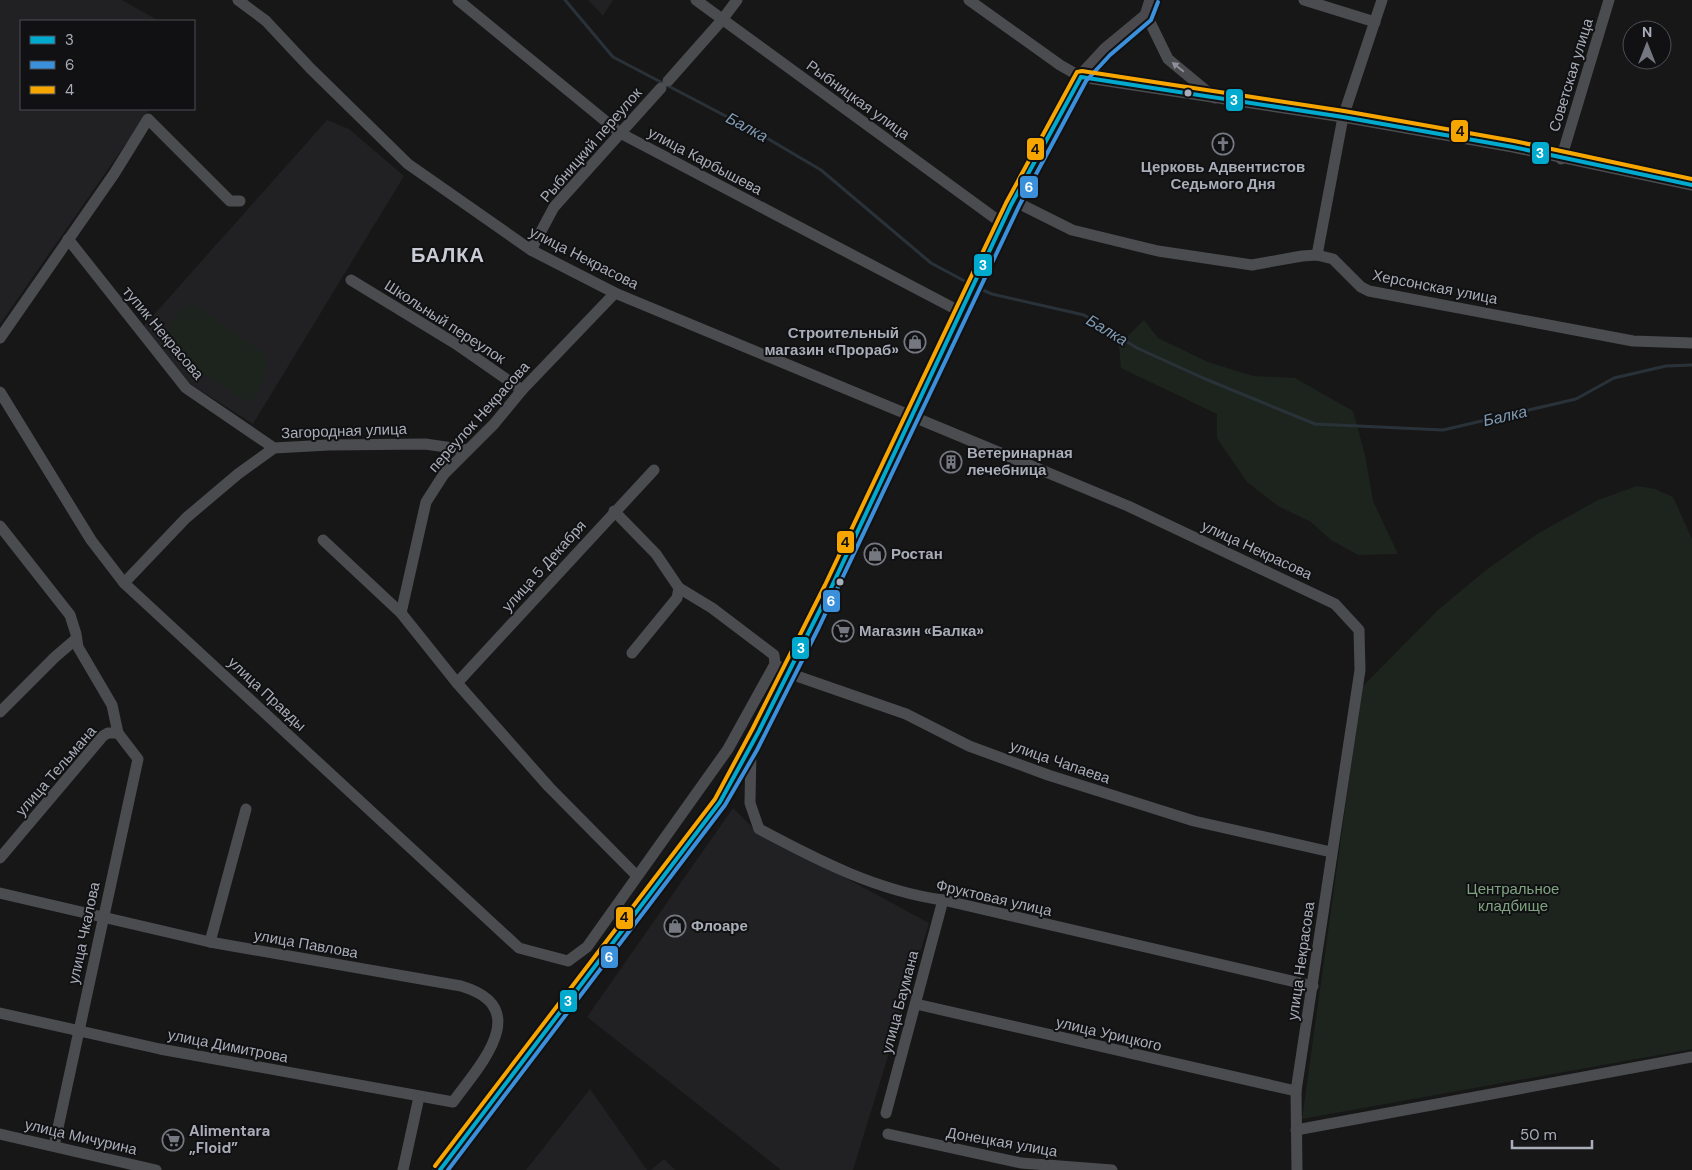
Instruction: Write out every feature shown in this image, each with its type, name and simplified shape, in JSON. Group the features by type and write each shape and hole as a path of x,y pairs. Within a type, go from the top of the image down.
{"main road":[{"path":"440,1170 720,802 751,747 895,456 1014,201 1081,77 1106,50 1147,16 1152,0"}],"street":[{"name":"улица Некрасова","path":"238,0 266,21 322,80 408,164 531,250 615,293 1128,506 1335,604 1359,630 1360,670 1296,1091 1297,1170"},
{"name":"улица Карбышева","path":"458,0 620,133 961,312"},
{"name":"Рыбницкая улица","path":"696,0 1002,224"},
{"name":"Рыбницкий переулок","path":"531,250 554,207 722,20 737,0"},
{"path":"969,0 1060,65 1081,77 1343,117 1513,148 1692,185"},
{"path":"1304,0 1375,22"},
{"path":"1317,255 1343,117 1382,0"},
{"name":"Советская улица","path":"1561,159 1609,0"},
{"path":"1147,16 1168,59 1215,98"},
{"path":"0,338 114,174 148,119 230,201 240,201"},
{"name":"Херсонская улица","path":"1014,201 1072,230 1158,251 1252,265 1317,255 1334,259 1361,287 1369,291 1633,341 1692,343"},
{"name":"тупик Некрасова","path":"68,239 186,388 274,448"},
{"name":"Школьный переулок","path":"351,280 456,344 522,390"},
{"name":"переулок Некрасова","path":"401,613 426,502 444,474 494,424 522,390 615,293"},
{"name":"улица Правды","path":"0,392 91,540 124,583 519,948 568,961 587,947 637,876"},
{"name":"Загородная улица","path":"124,583 186,518 238,474 274,448 416,444 467,450"},
{"name":"улица 5 Декабря","path":"457,683 614,511 654,470"},
{"path":"614,511 656,554 679,588 677,598 632,652"},
{"path":"0,526 74,622 76,639 82,655 112,705 118,733"},
{"path":"323,540 401,613 457,683 549,787 637,876 728,749 776,664"},
{"name":"улица Чапаева","path":"679,588 712,608 774,655 776,664 788,673 906,714 969,746 1048,776 1194,820 1331,852"},
{"path":"0,712 55,657 76,639"},
{"name":"улица Тельмана","path":"0,858 103,736 108,733 118,733"},
{"name":"улица Чкалова","path":"54,1146 138,759 118,733"},
{"name":"Фруктовая улица","path":"751,747 750,803 759,829 829,866 922,897 943,900 1313,986"},
{"path":"210,942 246,809"},
{"name":"улица Павлова","path":"0,893 210,942 461,986 479,991 487,999 495,1012 498,1024 497,1035 492,1048 452,1102"},
{"name":"улица Баумана","path":"886,1113 943,900"},
{"name":"улица Урицкого","path":"916,1004 1296,1091"},
{"name":"улица Димитрова","path":"0,1013 160,1049 419,1098 452,1102"},
{"path":"1296,1130 1692,1057"},
{"path":"403,1170 419,1098"},
{"name":"улица Мичурина","path":"0,1134 156,1170"},
{"name":"Донецкая улица","path":"888,1134 1021,1164 1112,1170"},
{"path":"1287,1170 1297,1170"}],"shaded area":[{"path":"0,0 122,0 157,20 20,20 20,110 149,110 0,324"},
{"path":"588,0 613,0 603,16"},
{"path":"327,120 349,129 404,176 253,424 189,383 143,327"},
{"path":"733,808 753,828 929,923 853,1170 781,1170 587,1017"},
{"path":"590,1089 647,1170 526,1170"},
{"path":"664,1159 675,1170 650,1170 652,1169"}],"green space":[{"path":"192,304 264,353 267,365 256,398 247,402 169,351 168,337 172,323 180,312"},
{"path":"1144,320 1158,338 1208,362 1253,376 1295,378 1353,411 1365,455 1373,501 1398,554 1358,555 1331,540 1311,522 1278,506 1247,482 1217,438 1217,414 1121,368 1119,345"},
{"name":"Центральное кладбище","path":"1637,486 1655,489 1673,497 1692,539 1692,1049 1302,1119 1362,687 1438,610 1486,570 1537,534 1598,500"}],"waterway":[{"name":"Балка","path":"565,0 613,57 760,134 821,170 931,263 970,284"},
{"name":"Балка","path":"978,288 992,294 1084,315 1137,348 1203,378 1315,424 1443,430 1576,399 1614,378 1666,366 1692,365"}],"transit line":[{"name":"6","path":"448,1170 725,805 757,750 819,627 1020,204 1086,81 1110,55 1151,20 1158,2"},
{"name":"4","path":"435,1166 715,799 825,585 1006,203 1077,72 1082,71 1344,111 1514,141 1692,179"},
{"name":"3","path":"1081,77 1343,117 1513,147 1692,185"},
{"name":"3","path":"440,1170 720,802 759,731 831,588 1011,205 1081,77"}],"place":[{"name":"Церковь Адвентистов Седьмого Дня","path":"1223,144"},
{"name":"Строительный магазин «Прораб»","path":"915,342"},
{"name":"Ветеринарная лечебница","path":"951,462"},
{"name":"Ростан","path":"875,554"},
{"name":"Магазин «Балка»","path":"843,631"},
{"name":"Флоаре","path":"675,926"},
{"name":"Alimentara „Floid”","path":"173,1140"}],"district":[{"name":"БАЛКА","path":"448,255"}]}
